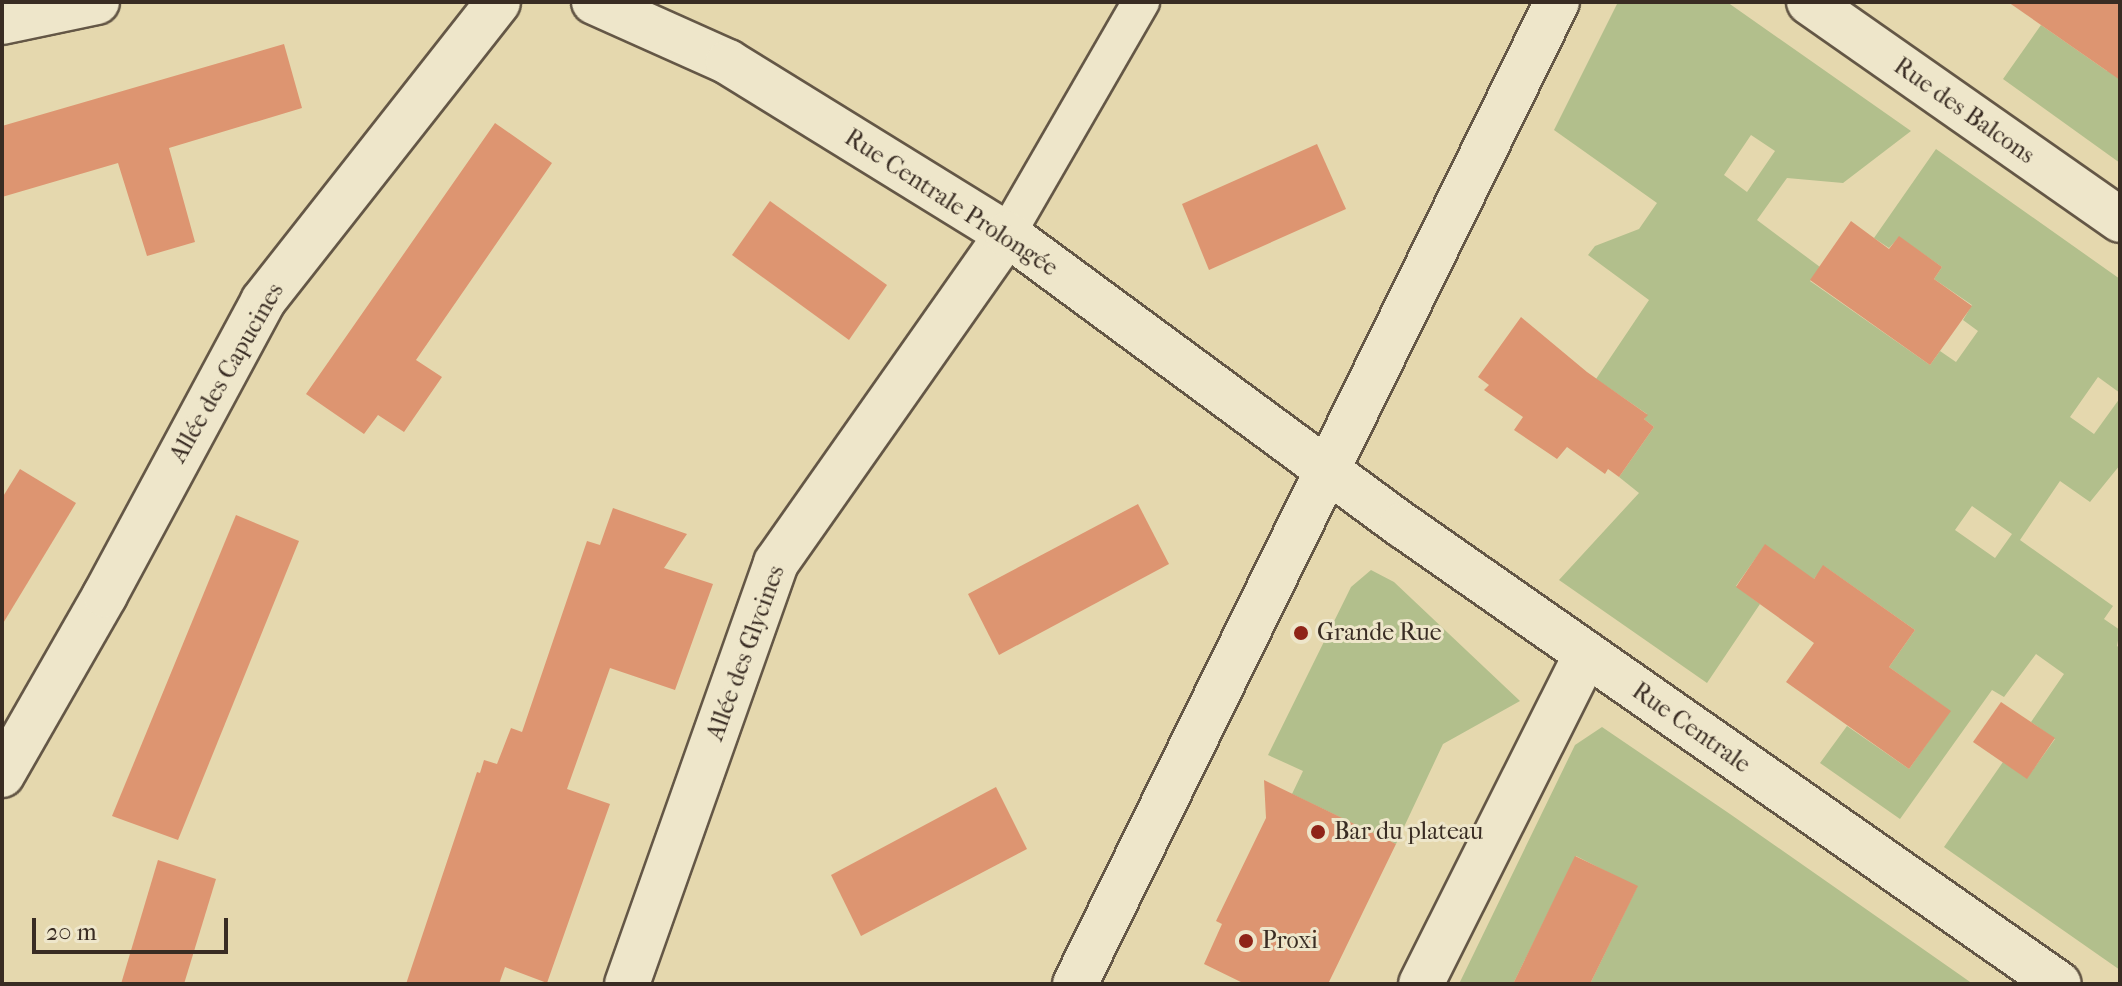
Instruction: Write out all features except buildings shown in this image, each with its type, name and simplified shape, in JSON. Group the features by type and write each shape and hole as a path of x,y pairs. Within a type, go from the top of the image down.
{"street":[{"path":"2,22 97,2"},
{"name":"Allée des Capucines","path":"2,775 105,595 263,301 498,2"},
{"name":"Rue Centrale Prolongée","path":"594,2 728,62 1007,234 1325,470"},
{"path":"1075,984 1557,2"},
{"name":"Rue des Balcons","path":"1809,2 2120,220"},
{"name":"Allée des Glycines","path":"627,984 776,563 1007,234"},
{"name":"Rue Centrale","path":"1325,470 2059,984"},
{"path":"1421,984 1586,654"}],"lane":[{"path":"1007,234 1141,2"}],"green space":[{"path":"1618,2 1727,2 1911,131 1843,183 1787,178 1757,220 1820,267 1810,281 1930,365 1940,351 1956,362 1978,331 1963,320 1972,305 1934,279 1942,267 1899,237 1889,248 1874,238 1936,149 2120,279 2120,393 2098,377 2070,417 2094,434 2120,398 2120,465 2090,502 2060,481 2020,540 2113,606 2104,619 2120,630 2117,646 2120,648 2120,970 1944,847 2003,762 2027,778 2055,739 2031,722 2064,674 2036,654 2004,697 1992,690 1900,819 1820,763 1847,726 1909,769 1950,711 1889,667 1915,630 1824,566 1813,580 1765,545 1736,586 1760,604 1707,683 1559,580 1639,493 1619,477 1654,427 1644,419 1647,414 1596,379 1649,300 1588,255 1595,246 1639,229 1657,203 1554,130","holes":["1751,135 1775,151 1747,192 1724,175","1972,506 2012,534 1995,558 1955,530"]},
{"path":"2041,25 2107,71 2120,53 2120,163 2003,79"},
{"path":"1371,570 1394,582 1520,701 1443,744 1396,844 1292,794 1303,771 1268,755 1351,587"},
{"path":"1602,727 1973,984 1590,984 1637,887 1576,856 1513,984 1459,984 1575,745"}],"place":[{"name":"Grande Rue","path":"1301,633"},
{"name":"Bar du plateau","path":"1318,832"},
{"name":"Proxi","path":"1246,941"}]}
